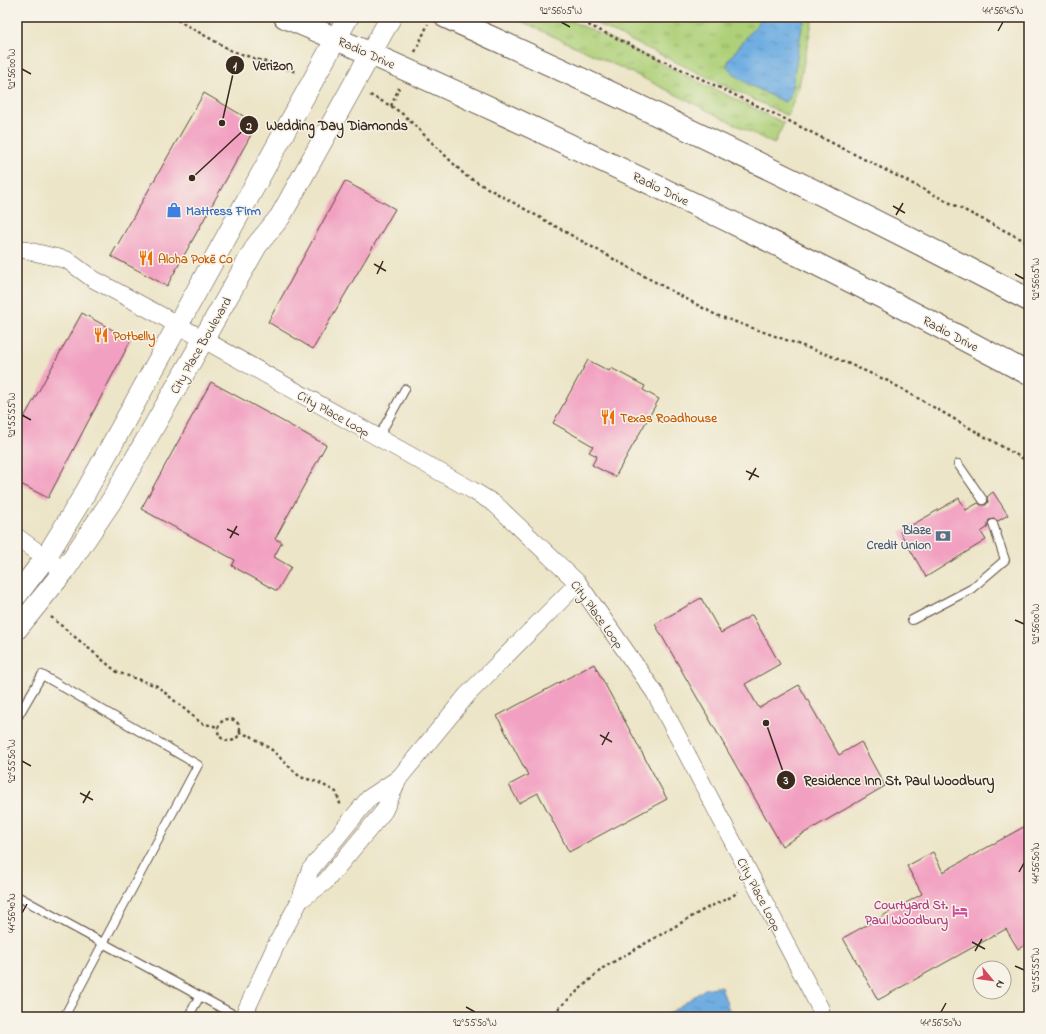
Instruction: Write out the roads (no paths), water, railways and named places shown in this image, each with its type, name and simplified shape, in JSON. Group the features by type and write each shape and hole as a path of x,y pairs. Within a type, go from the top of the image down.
{"main road":[{"name":"Radio Drive","path":"285,17 535,129 695,204 874,293 1029,374"},
{"path":"446,17 740,154 902,234 1029,300"}],"street":[{"path":"17,594 46,558 84,495 348,17"},
{"name":"City Place Boulevard","path":"17,628 64,571 112,500 257,245 280,217 391,17"},
{"name":"City Place Loop","path":"17,248 67,260 93,279 178,325 495,504 578,583 655,693 821,1010 821,1017"},
{"path":"17,537 64,571"},
{"path":"300,900 325,882 384,811 399,778 467,695 578,583"},
{"path":"243,1017 276,945 300,900 310,870 369,798 399,778"}],"lane":[{"path":"378,438 405,388"},
{"path":"958,464 982,500"},
{"path":"912,620 971,589 1005,560 993,524"},
{"path":"17,718 42,675 198,765 64,1017"},
{"path":"17,896 238,1017"},
{"path":"188,1017 200,996"}],"water":[{"path":"763,17 805,17 791,93 789,99 785,102 753,87 735,75 727,66 729,59"},
{"path":"721,986 731,1017 664,1017 705,989"}],"place":[{"name":"Verizon","path":"222,123"},
{"name":"Wedding Day Diamonds","path":"192,178"},
{"name":"Mattress Firm","path":"174,210"},
{"name":"Aloha Pokē Co","path":"146,258"},
{"name":"Potbelly","path":"101,335"},
{"name":"Texas Roadhouse","path":"608,417"},
{"name":"Blaze Credit Union","path":"943,536"},
{"name":"Residence Inn St. Paul Woodbury","path":"766,723"},
{"name":"Courtyard St. Paul Woodbury","path":"960,911"}]}
